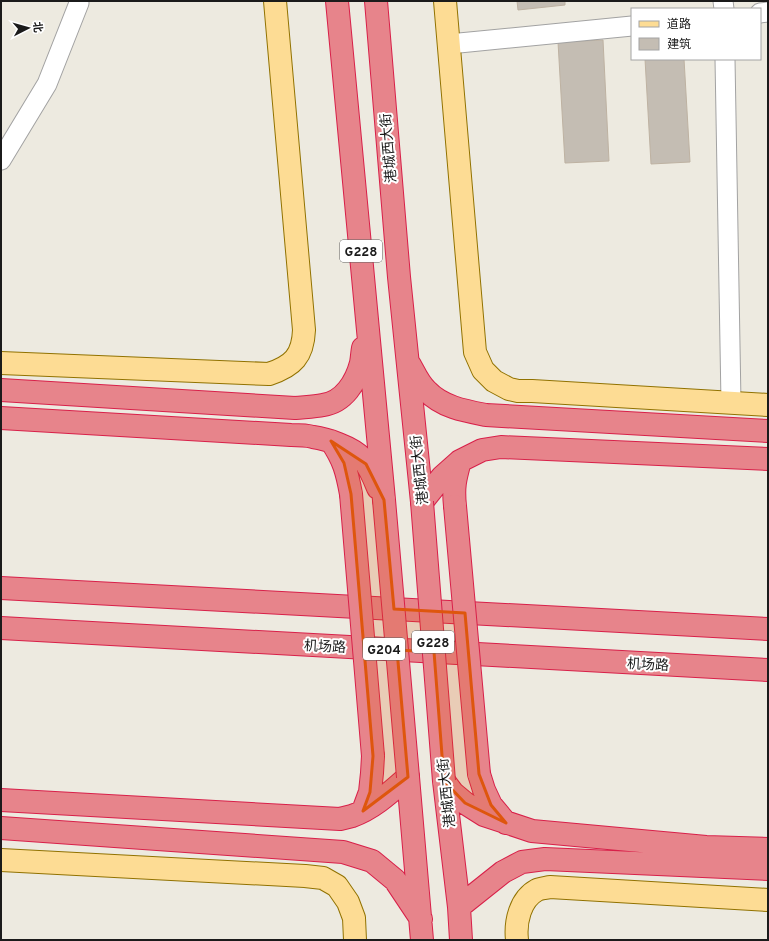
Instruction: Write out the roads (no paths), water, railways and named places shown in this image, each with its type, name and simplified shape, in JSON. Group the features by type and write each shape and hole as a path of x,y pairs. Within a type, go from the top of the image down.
{"highway":[{"name":"G228","path":"337,1 384,500 421,929"},
{"name":"港城西大街","path":"376,1 399,277 422,502 444,781 459,907 461,940"},
{"path":"1,390 295,408 325,405 338,399 349,390 362,362 363,276"},
{"path":"407,359 418,380 427,391 437,400 459,410 486,415 768,431"},
{"path":"1,418 291,434 314,437 331,441 356,453 362,458 384,500"},
{"path":"331,441 339,452 348,478 373,756 370,792 363,811"},
{"path":"422,502 442,477 460,461 482,450 500,447 768,459"},
{"path":"460,461 453,491 479,774 491,805 506,823"},
{"path":"1,588 768,629"},
{"name":"机场路","path":"1,628 768,670"},
{"path":"1,800 340,819 363,811 385,797 408,777"},
{"path":"444,781 465,803 484,815 532,831 706,847 768,849"},
{"path":"1,828 343,852 372,861 395,880 421,929"},
{"path":"459,907 503,872 522,862 545,859 768,869"}],"main road":[{"path":"1,363 269,374 282,370 295,359 304,341 304,330 275,1"},
{"path":"445,1 475,352 483,370 494,381 509,389 518,391 768,405"},
{"path":"1,860 323,878 337,886 348,902 354,918 355,940"},
{"path":"517,940 516,923 524,903 529,895 538,889 550,887 768,900"}],"street":[{"path":"1,160 47,84 79,3"},
{"path":"449,44 631,26"},
{"path":"725,60 731,402"}]}
